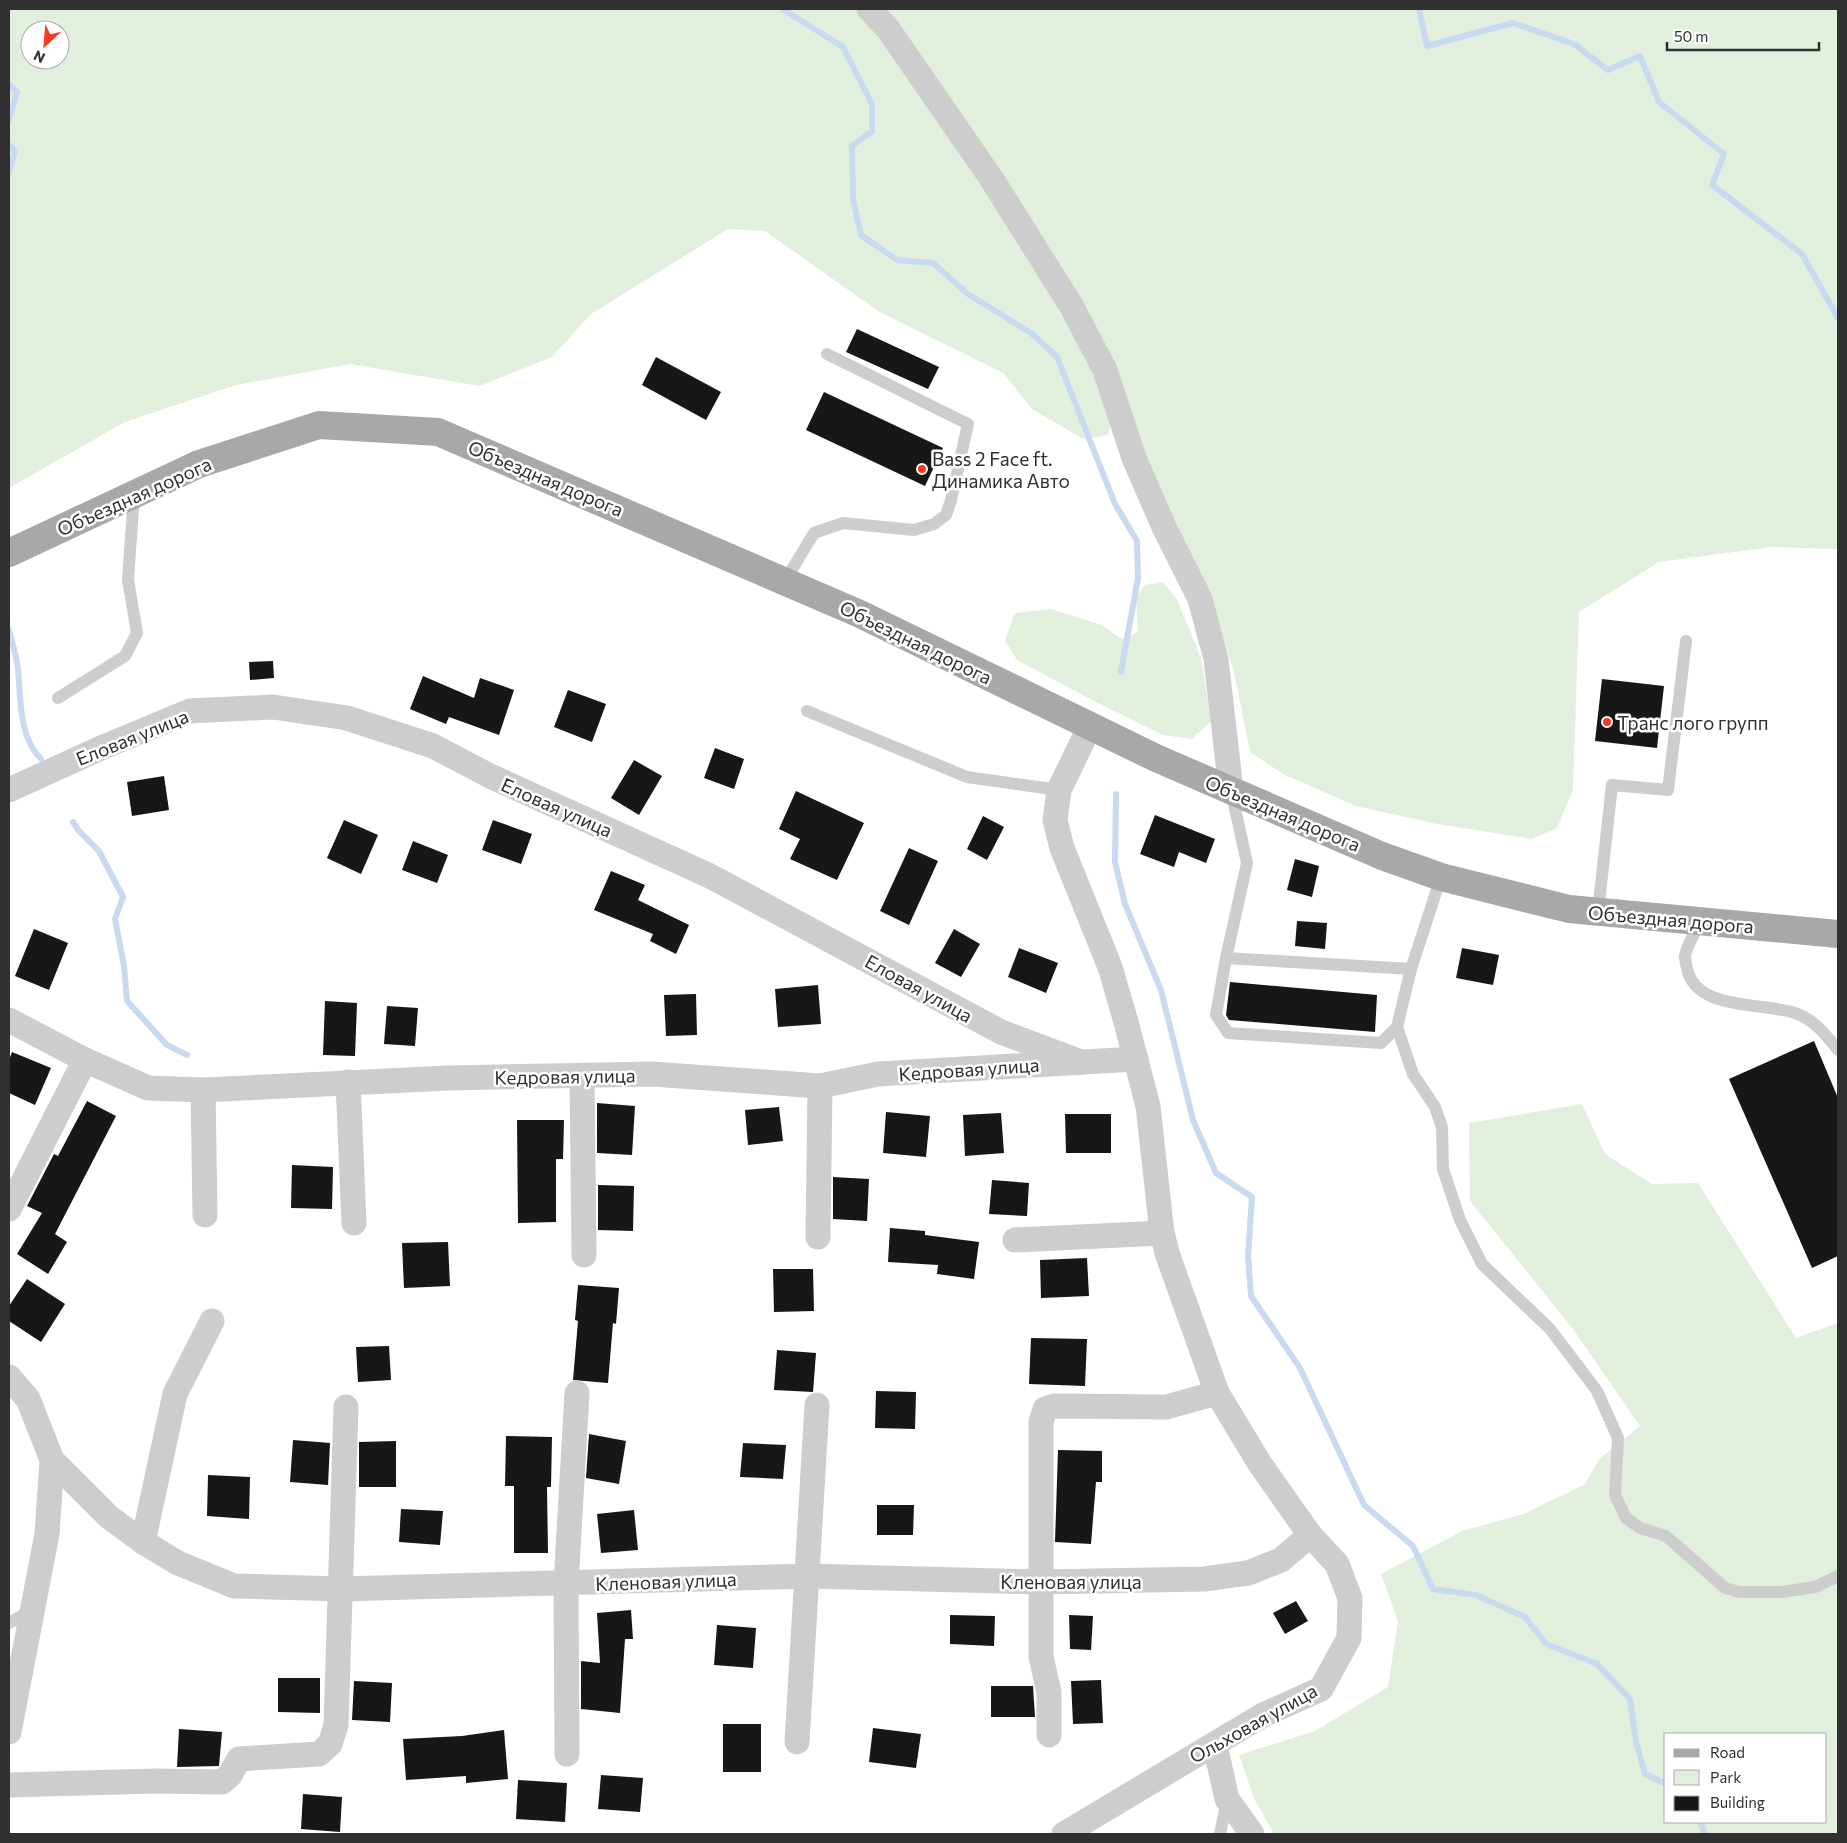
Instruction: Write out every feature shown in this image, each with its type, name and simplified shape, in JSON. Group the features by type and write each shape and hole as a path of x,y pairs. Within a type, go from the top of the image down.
{"main road":[{"name":"Объездная дорога","path":"9,553 199,464 319,424 438,432 860,614 1156,758 1382,856 1440,876 1568,909 1838,934"}],"street":[{"path":"869,9 888,29 991,178 1072,307 1105,370 1134,458 1164,527 1200,599 1216,659 1231,790"},
{"name":"Еловая улица","path":"9,790 190,711 273,708 347,718 433,746 490,776 710,876 1001,1032 1081,1062"},
{"name":"Ольховая улица","path":"1064,1834 1167,1771 1215,1746 1263,1715 1321,1689 1349,1638 1350,1598 1337,1564 1310,1535 1260,1464 1217,1393 1162,1233 1148,1106 1136,1059 1110,967 1062,848 1055,820 1059,790 1090,726"},
{"name":"Кедровая улица","path":"9,1020 85,1060 148,1088 203,1090 348,1082 652,1074 820,1086 878,1074 1136,1059"},
{"path":"9,1210 85,1060"},
{"path":"582,1076 584,1254"},
{"path":"348,1082 354,1223"},
{"path":"818,1237 820,1086"},
{"path":"203,1090 205,1215"},
{"path":"1015,1240 1162,1233"},
{"path":"143,1542 175,1394 212,1321"},
{"path":"9,1377 28,1399 52,1460 47,1534 9,1732"},
{"path":"567,1754 566,1584 577,1393"},
{"path":"1049,1735 1049,1692 1040,1657 1042,1422 1046,1409 1054,1406 1166,1407 1217,1393"},
{"path":"798,1742 818,1405"},
{"path":"9,1785 156,1781 222,1782 230,1775 239,1759 319,1754 330,1744 336,1725 346,1407"},
{"name":"Кленовая улица","path":"52,1460 109,1517 143,1542 178,1563 234,1586 341,1589 808,1576 1042,1582 1204,1579 1248,1573 1281,1560 1310,1535"},
{"path":"1215,1746 1227,1799 1252,1834"}],"lane":[{"path":"785,582 814,533 843,523 914,530 934,524 946,515 968,424 827,354"},
{"path":"58,698 125,656 136,632 128,580 134,494"},
{"path":"1598,912 1612,785 1668,790 1686,641"},
{"path":"807,711 967,777 1059,790"},
{"path":"1231,790 1247,863 1226,958 1216,1015 1228,1033 1381,1043 1397,1026 1411,969 1440,876"},
{"path":"1701,922 1685,958 1688,974 1696,989 1709,996 1725,1000 1796,1013 1820,1027 1838,1050"},
{"path":"1226,958 1411,969"},
{"path":"1397,1026 1413,1074 1435,1107 1442,1127 1443,1170 1460,1220 1482,1264 1550,1329 1597,1391 1618,1438 1615,1496 1626,1518 1640,1528 1666,1536 1725,1588 1739,1592 1782,1592 1815,1587 1838,1576"},
{"path":"9,1623 32,1610"},
{"path":"1220,1834 1227,1799"}],"green space":[{"path":"9,9 861,9 972,164 1089,360 1111,422 1108,435 1083,439 1032,409 1003,373 878,311 765,231 728,229 591,314 552,357 479,386 350,364 236,385 125,422 9,488"},
{"path":"882,9 1838,9 1838,549 1772,547 1659,562 1579,612 1573,790 1557,828 1532,839 1437,824 1356,806 1283,774 1250,752 1234,672 1209,590 1159,497 1112,366"},
{"path":"1163,582 1178,601 1202,661 1211,721 1192,739 1163,735 1090,699 1017,660 1005,640 1015,613 1051,609 1102,625 1120,638 1128,638 1138,631 1136,598 1145,585"},
{"path":"1582,1104 1605,1154 1652,1184 1698,1183 1796,1338 1838,1323 1838,1834 1274,1834 1254,1798 1239,1755 1315,1731 1388,1687 1398,1621 1381,1574 1462,1531 1524,1514 1585,1484 1599,1459 1640,1426 1573,1329 1470,1201 1469,1123"}],"building":[{"path":"857,329 939,367 928,389 846,352"},
{"path":"656,357 721,392 706,420 642,385"},
{"path":"824,392 943,448 925,486 806,430"},
{"path":"273,661 274,678 250,680 249,662"},
{"path":"423,676 474,698 480,678 514,690 499,735 449,717 446,724 410,709"},
{"path":"1602,679 1664,686 1657,748 1595,741"},
{"path":"568,690 606,704 592,742 554,727"},
{"path":"715,748 744,759 734,789 704,778"},
{"path":"634,760 662,776 639,815 611,798"},
{"path":"164,776 169,810 132,816 127,782"},
{"path":"796,791 864,823 837,880 790,859 800,839 779,829"},
{"path":"1155,815 1215,839 1206,863 1179,852 1174,867 1140,854"},
{"path":"983,816 1004,827 987,860 967,849"},
{"path":"344,820 378,835 361,874 327,858"},
{"path":"493,820 532,834 521,864 482,850"},
{"path":"413,841 448,855 437,883 402,870"},
{"path":"909,848 938,861 909,925 880,911"},
{"path":"1295,859 1319,866 1312,897 1287,890"},
{"path":"611,871 645,885 638,900 689,925 676,954 650,941 653,934 594,910"},
{"path":"1297,921 1327,923 1325,949 1295,946"},
{"path":"34,929 68,943 49,990 15,976"},
{"path":"954,929 980,944 961,977 935,963"},
{"path":"1019,948 1058,963 1046,993 1008,977"},
{"path":"1462,948 1499,955 1493,985 1456,978"},
{"path":"1230,982 1377,995 1375,1032 1229,1020 1226,1015"},
{"path":"818,985 821,1024 778,1027 775,989"},
{"path":"696,994 697,1035 666,1036 664,995"},
{"path":"325,1001 357,1003 355,1056 323,1055"},
{"path":"387,1006 418,1008 415,1046 384,1044"},
{"path":"1814,1041 1838,1098 1838,1256 1812,1268 1729,1079"},
{"path":"12,1052 51,1068 35,1105 9,1093 9,1060"},
{"path":"87,1101 116,1116 55,1234 67,1242 48,1274 17,1254 42,1213 27,1206 54,1154 58,1156"},
{"path":"597,1103 635,1106 632,1155 597,1153"},
{"path":"779,1107 783,1141 748,1145 745,1110"},
{"path":"886,1112 930,1116 926,1157 883,1153"},
{"path":"1001,1113 1004,1153 965,1156 963,1115"},
{"path":"1065,1114 1111,1114 1111,1153 1066,1153"},
{"path":"517,1120 564,1120 563,1159 556,1159 556,1222 518,1223"},
{"path":"292,1165 333,1167 332,1209 291,1208"},
{"path":"833,1177 869,1179 867,1221 833,1219"},
{"path":"992,1180 1029,1183 1027,1216 989,1214"},
{"path":"598,1185 634,1186 633,1231 598,1230"},
{"path":"890,1228 925,1231 925,1235 979,1242 974,1279 937,1274 938,1265 888,1262"},
{"path":"448,1242 450,1286 404,1288 402,1243"},
{"path":"1087,1258 1089,1296 1041,1298 1040,1260"},
{"path":"773,1269 813,1269 814,1311 774,1312"},
{"path":"27,1279 65,1304 41,1342 9,1321 9,1306"},
{"path":"578,1285 619,1288 616,1324 613,1323 608,1383 573,1380 578,1321 575,1320"},
{"path":"1031,1338 1087,1339 1085,1386 1029,1384"},
{"path":"389,1346 391,1380 358,1382 356,1347"},
{"path":"777,1350 816,1353 813,1392 774,1390"},
{"path":"876,1391 916,1392 915,1429 875,1428"},
{"path":"589,1434 626,1441 619,1484 586,1478"},
{"path":"506,1436 552,1437 551,1487 547,1487 548,1553 514,1553 514,1486 505,1486"},
{"path":"293,1440 330,1443 328,1485 290,1482"},
{"path":"396,1441 396,1487 359,1487 359,1442"},
{"path":"743,1443 786,1445 783,1479 740,1477"},
{"path":"1058,1450 1102,1451 1102,1482 1096,1482 1091,1544 1055,1542"},
{"path":"208,1475 250,1477 249,1519 207,1516"},
{"path":"877,1505 914,1505 913,1535 877,1535"},
{"path":"401,1509 443,1511 440,1545 399,1542"},
{"path":"634,1510 638,1550 601,1553 597,1514"},
{"path":"1296,1601 1308,1621 1285,1634 1273,1613"},
{"path":"631,1610 633,1639 625,1639 620,1713 581,1709 581,1661 600,1663 597,1613"},
{"path":"950,1615 995,1616 994,1646 950,1644"},
{"path":"1069,1615 1093,1616 1091,1650 1070,1649"},
{"path":"717,1625 756,1628 753,1668 714,1665"},
{"path":"278,1678 320,1678 320,1713 278,1712"},
{"path":"1101,1680 1103,1723 1073,1724 1071,1681"},
{"path":"354,1681 392,1683 390,1722 352,1720"},
{"path":"991,1686 1033,1686 1035,1717 991,1717"},
{"path":"723,1724 761,1724 761,1772 723,1772"},
{"path":"873,1728 921,1734 916,1768 869,1762"},
{"path":"179,1729 222,1732 219,1766 177,1767"},
{"path":"504,1730 508,1779 466,1783 466,1776 406,1780 403,1739 462,1736"},
{"path":"601,1775 643,1778 640,1812 598,1809"},
{"path":"518,1780 567,1783 565,1822 516,1819"},
{"path":"303,1794 342,1797 340,1832 301,1829"}],"waterway":[{"path":"783,9 843,47 872,104 872,131 852,146 853,199 861,235 897,260 933,263 968,294 1031,333 1057,357 1115,504 1137,541 1138,578 1121,672"},
{"path":"1419,9 1427,46 1513,23 1574,44 1608,70 1640,56 1659,102 1724,154 1712,185 1802,254 1838,318"},
{"path":"9,84 17,92 9,120"},
{"path":"9,145 15,151 9,172"},
{"path":"9,630 18,668 24,728 34,750 41,759"},
{"path":"1116,794 1115,862 1125,904 1161,990 1193,1120 1216,1173 1252,1197 1248,1256 1251,1296 1300,1368 1364,1505 1413,1546 1433,1589 1476,1595 1525,1617 1546,1644 1597,1664 1630,1699 1636,1742 1645,1774 1664,1783"},
{"path":"73,822 79,831 99,851 123,897 115,919 124,966 127,1001 167,1045 187,1055"},
{"path":"1700,1823 1705,1834"}],"place":[{"name":"Bass 2 Face ft. Динамика Авто","path":"922,469"},
{"name":"Транс лого групп","path":"1607,722"}]}
